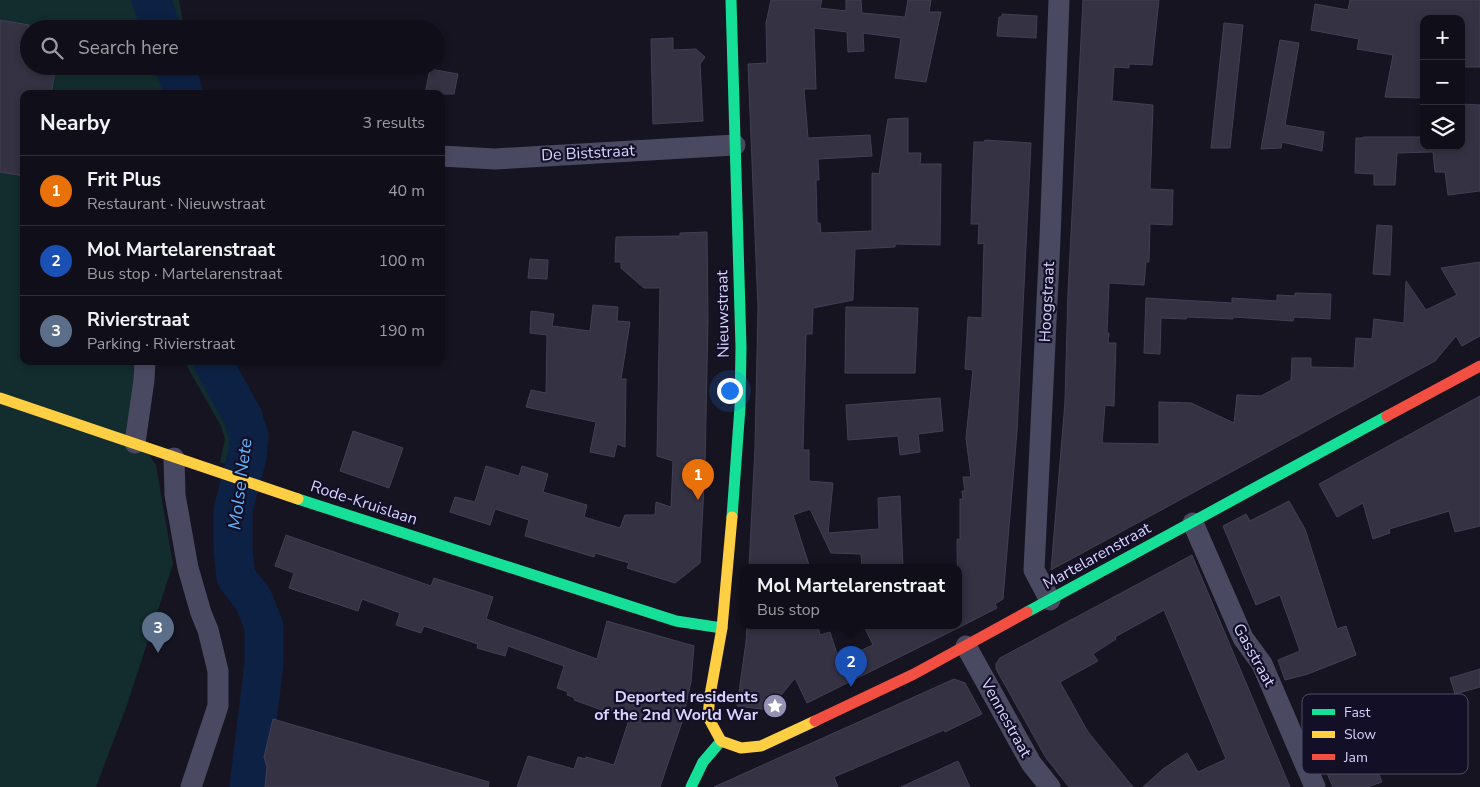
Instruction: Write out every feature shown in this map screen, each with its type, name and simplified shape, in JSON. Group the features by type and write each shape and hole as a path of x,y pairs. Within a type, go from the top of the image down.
{"main road":[{"name":"Nieuwstraat","path":"721,741 708,717 722,628 730,552 740,407 741,347 731,0"},
{"name":"Martelarenstraat","path":"721,741 741,748 761,746 914,674 1480,366"},
{"name":"Rode-Kruislaan","path":"0,398 252,484 676,621 722,628"},
{"path":"691,787 703,761 721,741"}],"street":[{"name":"Hoogstraat","path":"1050,600 1034,570 1060,0"},
{"name":"De Biststraat","path":"445,156 495,159 735,145"},
{"path":"135,443 145,365"},
{"path":"174,458 175,495 188,568 208,630 218,671 218,706 191,787"},
{"name":"Gasstraat","path":"1192,523 1242,638 1262,664 1302,757"},
{"name":"Vennestraat","path":"966,646 1031,763 1050,787"},
{"name":"Gasstraat","path":"1309,774 1315,787"}],"green space":[{"path":"0,0 179,0 182,20 20,20 20,75 182,75 178,90 20,90 20,365 137,365 130,427 156,465 173,564 127,705 96,787 0,787"},
{"path":"186,365 214,365 234,399 248,429 248,450 244,469 220,462 225,439 221,426"}],"building":[{"path":"771,0 822,0 820,8 846,11 846,0 861,0 862,13 905,17 908,0 931,0 929,12 941,12 926,82 895,78 901,38 863,33 864,51 848,52 847,32 814,28 816,89 804,89 808,138 870,135 872,156 818,159 819,180 816,180 817,223 820,223 821,233 872,231 872,173 879,174 888,119 908,118 908,153 921,153 920,164 941,164 940,245 895,244 895,247 855,249 853,300 813,308 812,334 806,334 803,450 809,450 809,481 833,483 828,533 879,529 878,498 900,496 903,564 862,564 861,554 831,553 810,509 793,515 809,564 749,564 755,448 758,308 748,64 767,63 766,23"},
{"path":"1083,0 1159,0 1152,65 1129,64 1129,68 1114,67 1112,101 1153,105 1150,189 1173,190 1172,225 1150,224 1149,262 1146,262 1144,285 1109,283 1108,343 1116,343 1114,406 1105,405 1102,443 1159,444 1159,402 1191,403 1234,423 1237,395 1261,396 1291,380 1292,358 1311,358 1311,367 1354,368 1356,338 1372,339 1374,319 1404,323 1406,281 1426,310 1457,295 1441,268 1480,262 1480,336 1462,346 1456,336 1435,361 1051,570 1065,402 1068,292"},
{"path":"1350,0 1480,0 1480,67 1465,67 1465,15 1420,15 1420,98 1385,97 1393,55 1357,49 1359,39 1311,30 1315,4 1348,10"},
{"path":"1002,14 1037,16 1036,38 997,36 999,17 1002,17"},
{"path":"0,20 20,23 20,75 54,75 52,90 20,90 20,175 0,172"},
{"path":"1224,23 1243,25 1230,148 1211,148"},
{"path":"673,38 673,50 696,49 705,57 700,64 703,121 653,124 651,39"},
{"path":"1280,40 1299,43 1285,125 1324,132 1322,151 1282,142 1281,148 1261,149"},
{"path":"445,72 458,74 454,94 445,94 445,90 426,90 429,75 445,75"},
{"path":"1465,104 1480,105 1480,191 1448,195 1445,172 1435,172 1433,152 1397,153 1395,185 1374,185 1374,174 1355,173 1356,138 1420,137 1420,150 1465,150"},
{"path":"985,140 1031,143 1017,431 1003,599 995,604 997,608 962,626 962,564 957,564 957,539 960,540 960,499 963,499 962,491 965,491 963,477 971,477 966,438 973,370 965,369 968,317 982,318 984,243 978,244 979,224 971,224 974,142 984,142"},
{"path":"1377,225 1392,226 1390,275 1373,274"},
{"path":"707,232 708,319 705,465 700,563 675,583 627,568 629,563 595,553 594,557 525,536 529,520 495,509 490,525 450,512 455,497 475,502 486,466 519,476 522,466 548,474 543,492 587,505 584,517 620,528 625,515 655,515 656,502 671,507 673,461 657,456 660,288 644,288 621,268 621,262 615,262 616,237 680,236 680,233"},
{"path":"530,259 548,260 547,279 528,278"},
{"path":"1295,293 1331,294 1330,319 1294,317 1293,321 1233,317 1233,319 1161,318 1160,354 1144,353 1146,298 1232,303 1232,298 1277,301 1277,295 1295,296"},
{"path":"593,305 618,307 617,321 630,322 621,379 626,379 625,447 617,444 614,457 590,452 596,422 526,407 531,390 546,393 547,335 530,333 531,311 554,314 552,326 590,331"},
{"path":"846,307 918,308 915,373 845,373"},
{"path":"1480,396 1480,526 1455,532 1449,511 1389,529 1390,533 1373,539 1363,503 1337,517 1319,484"},
{"path":"940,398 943,431 918,434 920,452 900,455 898,436 848,440 846,405"},
{"path":"353,431 403,448 389,488 340,471"},
{"path":"1289,501 1305,529 1337,629 1346,626 1356,655 1308,674 1285,680 1278,660 1300,651 1280,595 1256,605 1223,526 1246,514 1250,521"},
{"path":"286,535 431,586 434,578 493,597 486,619 597,659 607,621 694,646 691,682 682,722 660,787 517,787 528,756 574,769 578,757 586,759 586,757 614,765 629,720 574,700 575,698 567,695 568,692 557,688 564,666 508,646 505,656 477,648 478,644 424,626 421,633 396,625 400,613 362,599 358,611 289,588 294,573 275,566"},
{"path":"1192,555 1290,787 1143,787 1163,769 1187,753 1198,772 1226,759 1164,610 1115,637 1116,639 1093,654 1098,661 1060,682 1088,732 1133,787 1069,787 1046,758 996,669 996,664 1000,658"},
{"path":"747,629 819,629 820,635 830,632 839,660 873,645 865,629 956,629 807,703 795,678 769,710 737,706"},
{"path":"1480,669 1480,687 1455,694 1450,678"},
{"path":"954,679 965,683 982,714 945,732 944,730 834,777 838,787 714,787"},
{"path":"273,719 489,782 488,787 265,787 267,767 264,757"},
{"path":"958,761 970,787 901,787"},
{"path":"1327,774 1379,774 1382,782 1367,787 1333,787"}],"waterway":[{"name":"Molse Nete","path":"151,0 159,20"},
{"name":"Molse Nete","path":"178,75 183,90"},
{"name":"Molse Nete","path":"214,365 243,417 249,437 247,457 233,510 233,550 236,577 253,599 264,626 264,663 249,787"}],"traffic: fast":[{"path":"731,0 741,347 740,407 732,517"},
{"path":"1027,612 1387,416"},
{"path":"298,499 676,621 722,628"},
{"path":"691,787 703,762 721,741"}],"traffic: slow":[{"path":"0,398 298,499"},
{"path":"732,517 722,628 708,717 721,741 741,748 761,746 815,721"}],"traffic: jam":[{"path":"1387,416 1480,366"},
{"path":"815,721 914,674 1027,612"}],"place":[{"name":"Frit Plus","path":"698,500"},
{"name":"Rivierstraat","path":"158,653"},
{"name":"Mol Martelarenstraat","path":"851,687"},
{"name":"Deported residents of the 2nd World War","path":"775,706"}]}
